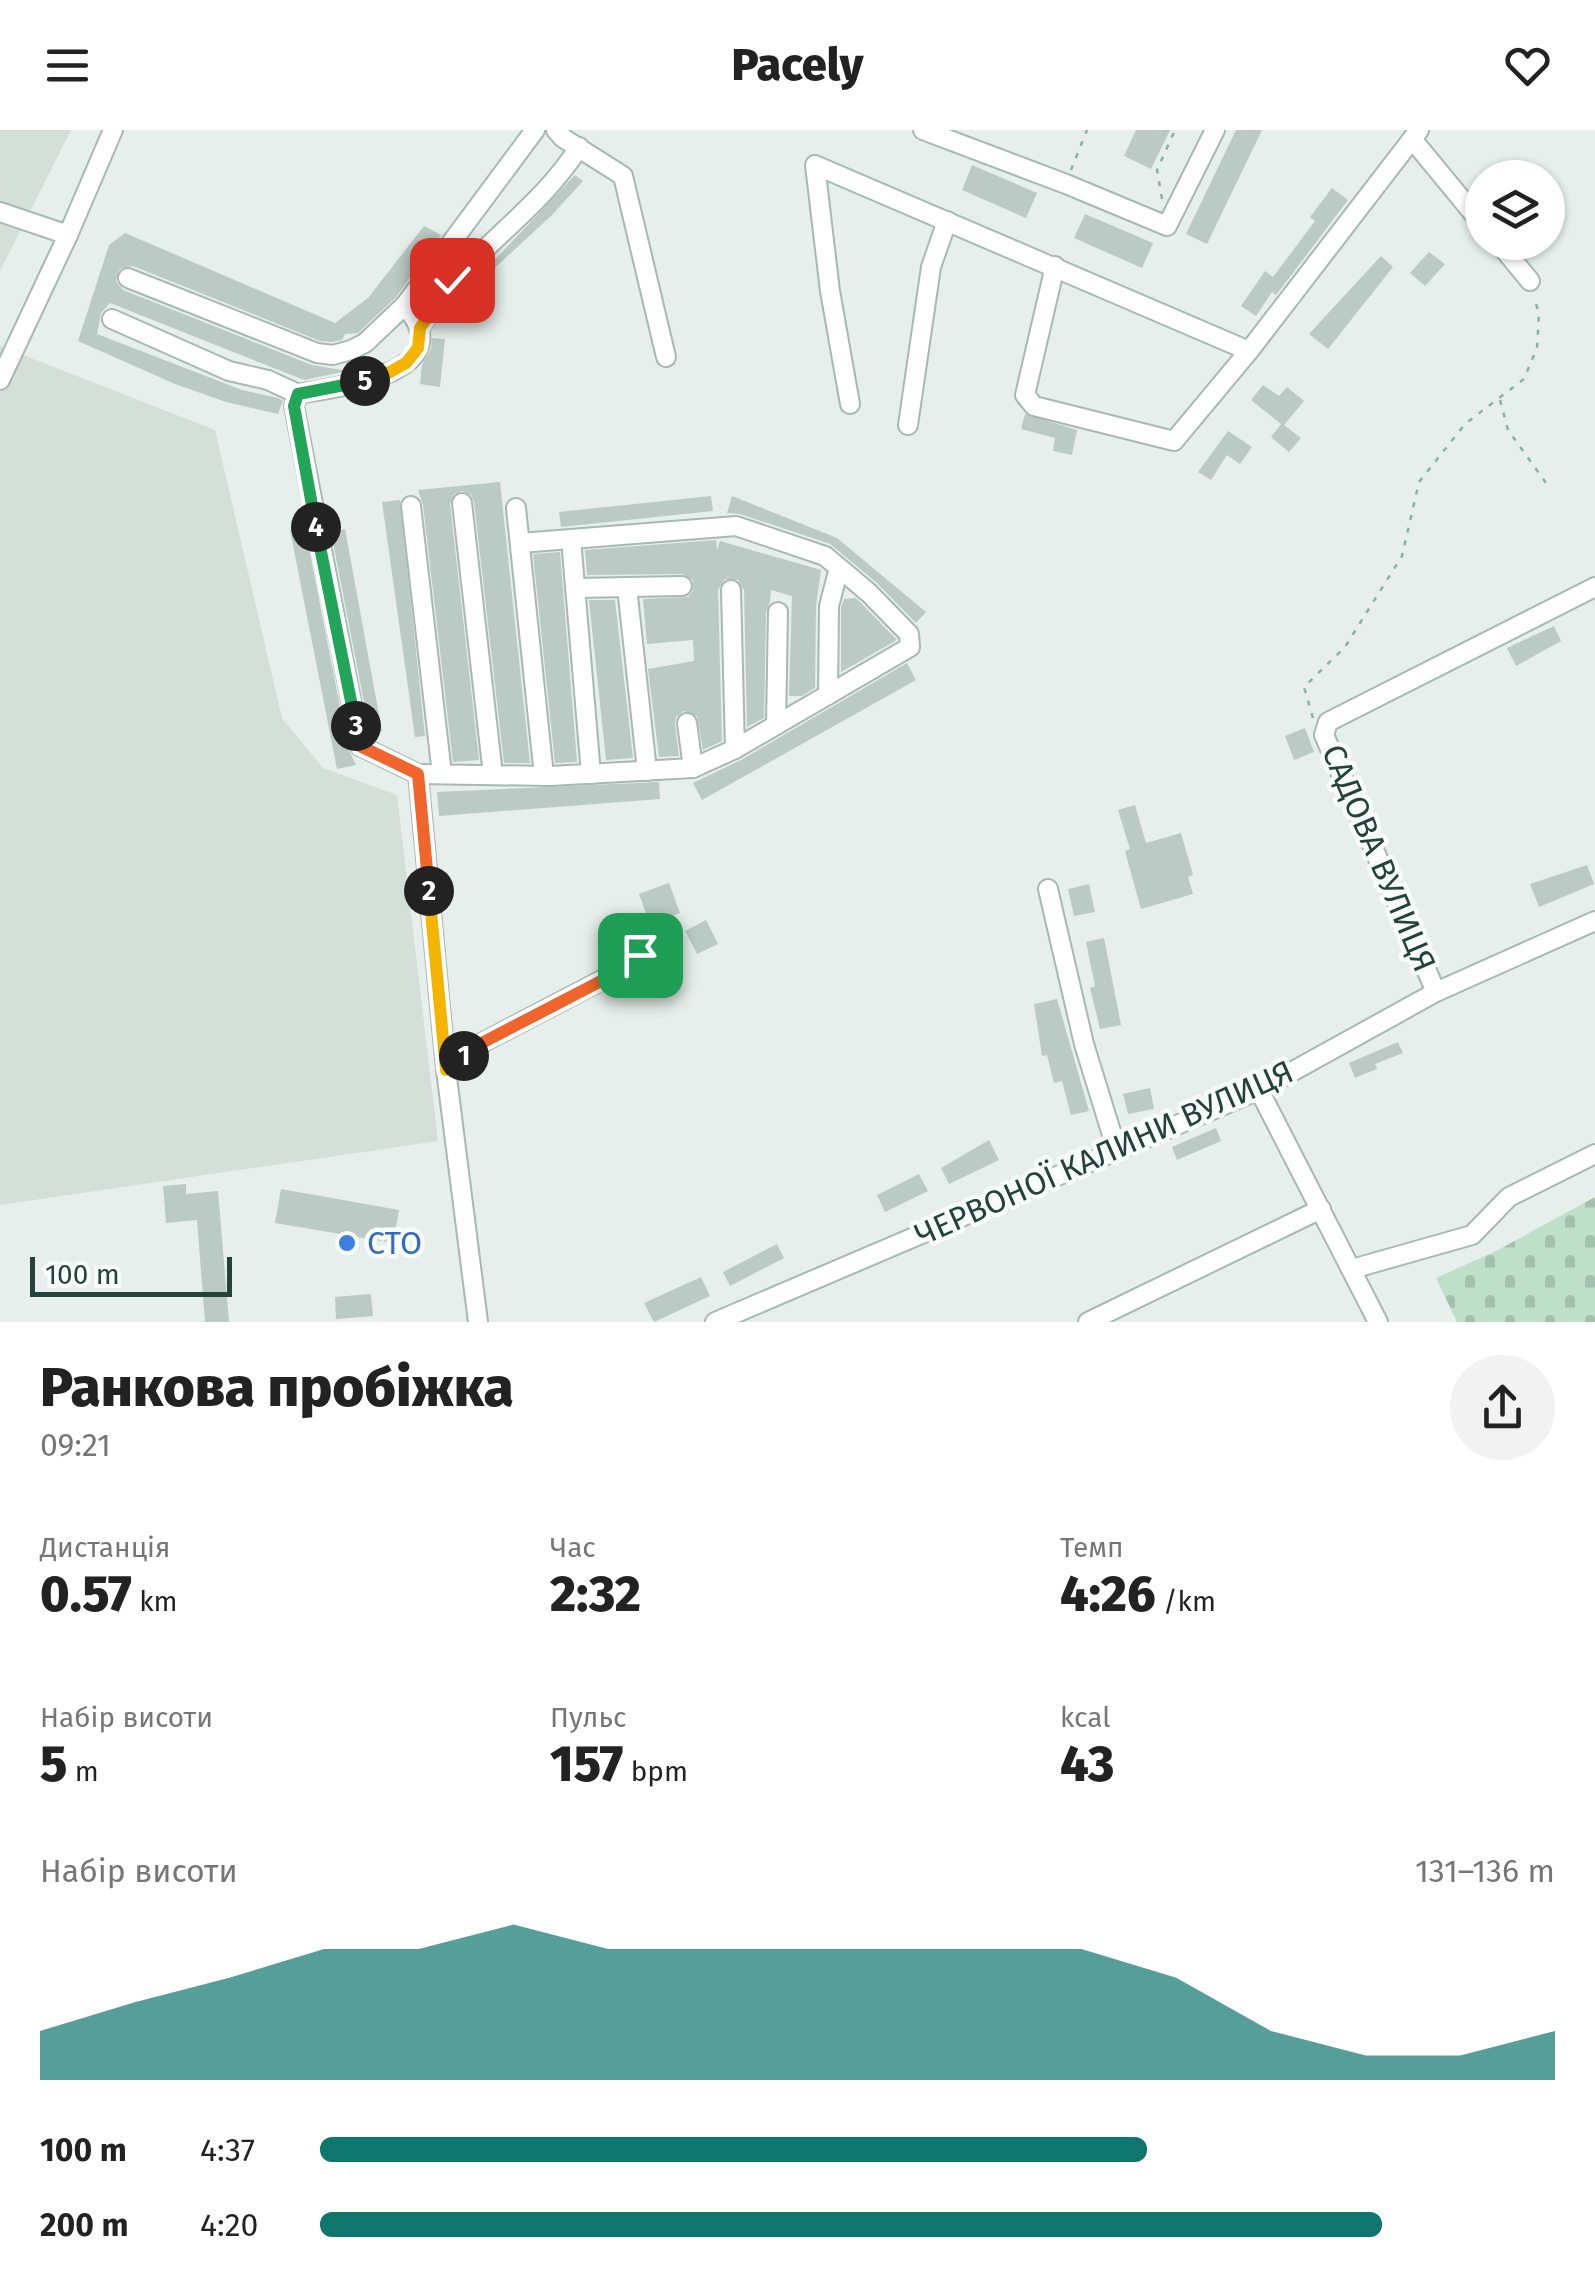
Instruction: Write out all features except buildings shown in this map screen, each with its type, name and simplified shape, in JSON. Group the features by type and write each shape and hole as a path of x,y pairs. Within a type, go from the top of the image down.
{"street":[{"path":"0,380 113,130"},
{"path":"128,278 317,353 351,350 365,343 405,305 536,130"},
{"path":"556,130 623,176 666,357"},
{"path":"923,130 1166,226 1215,130"},
{"path":"1056,266 1025,395 1034,406 1174,441 1250,351 1416,134 1465,201"},
{"path":"112,319 229,371 268,380 298,394 377,379 406,363 418,348 420,328 452,280 552,182 579,147"},
{"path":"850,404 830,292 815,165 1250,351"},
{"path":"0,212 68,235"},
{"path":"908,426 931,268 947,220"},
{"path":"1513,260 1530,281"},
{"path":"405,305 420,328"},
{"path":"298,394 294,406 360,746 418,774 544,776 693,768 735,750 910,647 909,634 869,592 825,556 736,526 520,543"},
{"path":"462,502 493,775"},
{"path":"410,506 442,774"},
{"path":"516,508 544,776"},
{"path":"571,539 591,774"},
{"path":"828,695 829,606 839,568"},
{"path":"575,588 682,586"},
{"path":"627,587 646,772"},
{"name":"САДОВА ВУЛИЦЯ","path":"1436,992 1324,735 1328,722 1595,587"},
{"path":"731,590 735,750"},
{"path":"776,725 778,612"},
{"path":"688,723 693,768"},
{"path":"418,774 446,1070 478,1322"},
{"path":"1048,889 1084,1044 1117,1150"},
{"name":"ЧЕРВОНОЇ КАЛИНИ ВУЛИЦЯ","path":"715,1322 1260,1090 1436,992 1595,921"},
{"path":"446,1070 476,1046 626,968 640,955"},
{"path":"1260,1090 1378,1322"},
{"path":"1352,1269 1472,1235 1509,1196 1595,1154"},
{"path":"1088,1322 1321,1209"}],"path":[{"path":"1066,184 1087,130"},
{"path":"1166,226 1157,170 1175,130"},
{"path":"1324,735 1309,712 1304,687 1345,647 1402,556 1420,482 1465,424 1524,379 1537,348 1539,314 1530,281"},
{"path":"1499,398 1508,430 1546,484"}],"shaded area":[{"path":"0,130 71,130 0,271"},
{"path":"0,346 215,430 282,718 323,768 397,795 438,1141 0,1205"}],"green space":[{"path":"1595,1197 1595,1322 1457,1322 1436,1278 1496,1251"}],"place":[{"name":"СТО","path":"347,1243"}],"route":[{"path":"452,280 433,304 420,328 418,348 406,363 377,379 298,394 294,406 360,746 418,774 446,1070 476,1046 626,968 640,955"}]}
